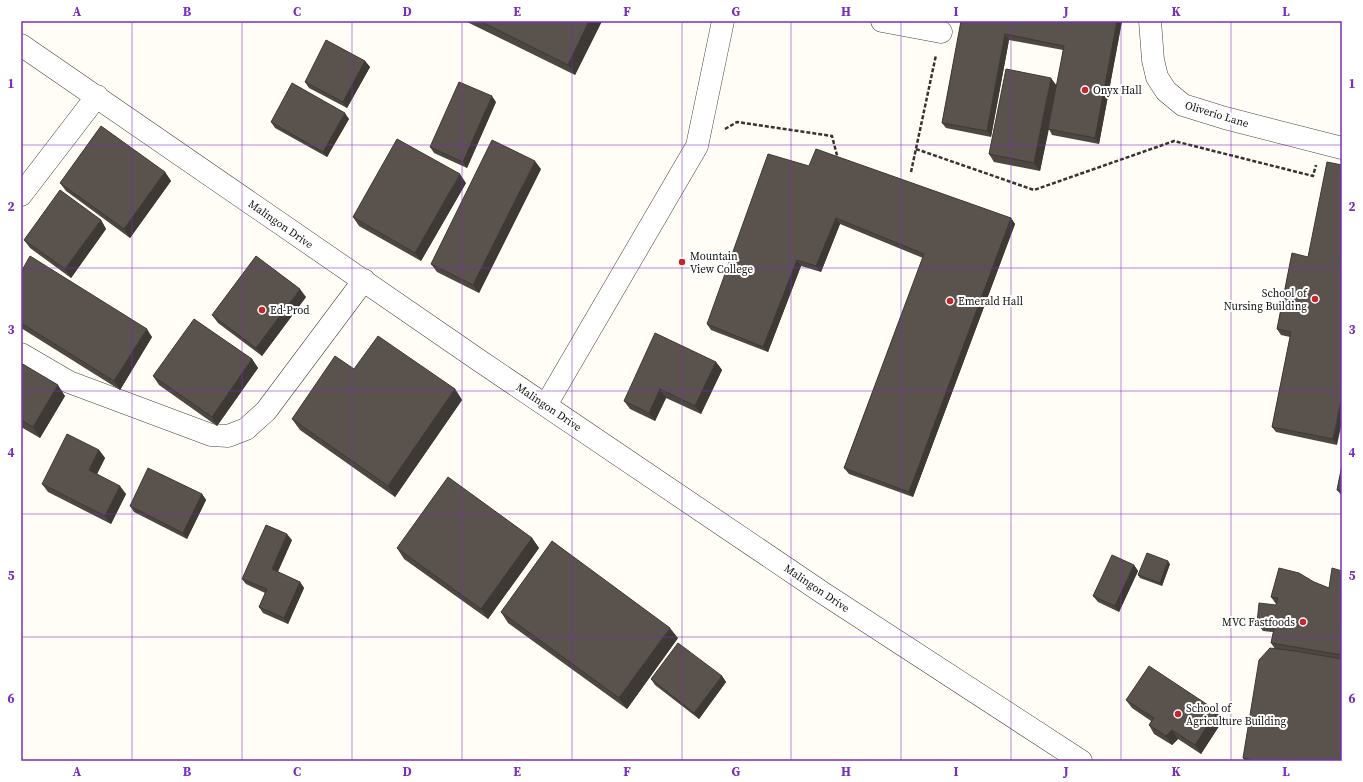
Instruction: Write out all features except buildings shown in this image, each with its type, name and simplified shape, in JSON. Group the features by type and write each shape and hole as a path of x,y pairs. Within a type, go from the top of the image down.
{"street":[{"path":"546,405 697,146 723,21"},
{"path":"882,21 941,32"},
{"name":"Oliverio Lane","path":"1150,21 1153,60 1157,77 1166,91 1183,105 1211,114 1332,146"},
{"name":"Malingon Drive","path":"21,45 546,405 823,593 1073,759"},
{"path":"21,195 97,96"},
{"path":"21,354 69,382 211,435 228,436 246,429 266,411 364,280"}],"path":[{"path":"911,172 941,32"},
{"path":"697,146 737,122 832,136 840,166"},
{"path":"916,149 1034,190 1174,141 1313,176 1332,146"}],"place":[{"name":"Onyx Hall","path":"1085,90"},
{"name":"Mountain View College","path":"682,262"},
{"name":"School of Nursing Building","path":"1315,299"},
{"name":"Emerald Hall","path":"950,301"},
{"name":"Ed-Prod","path":"262,310"},
{"name":"MVC Fastfoods","path":"1303,622"},
{"name":"School of Agriculture Building","path":"1178,714"}]}
